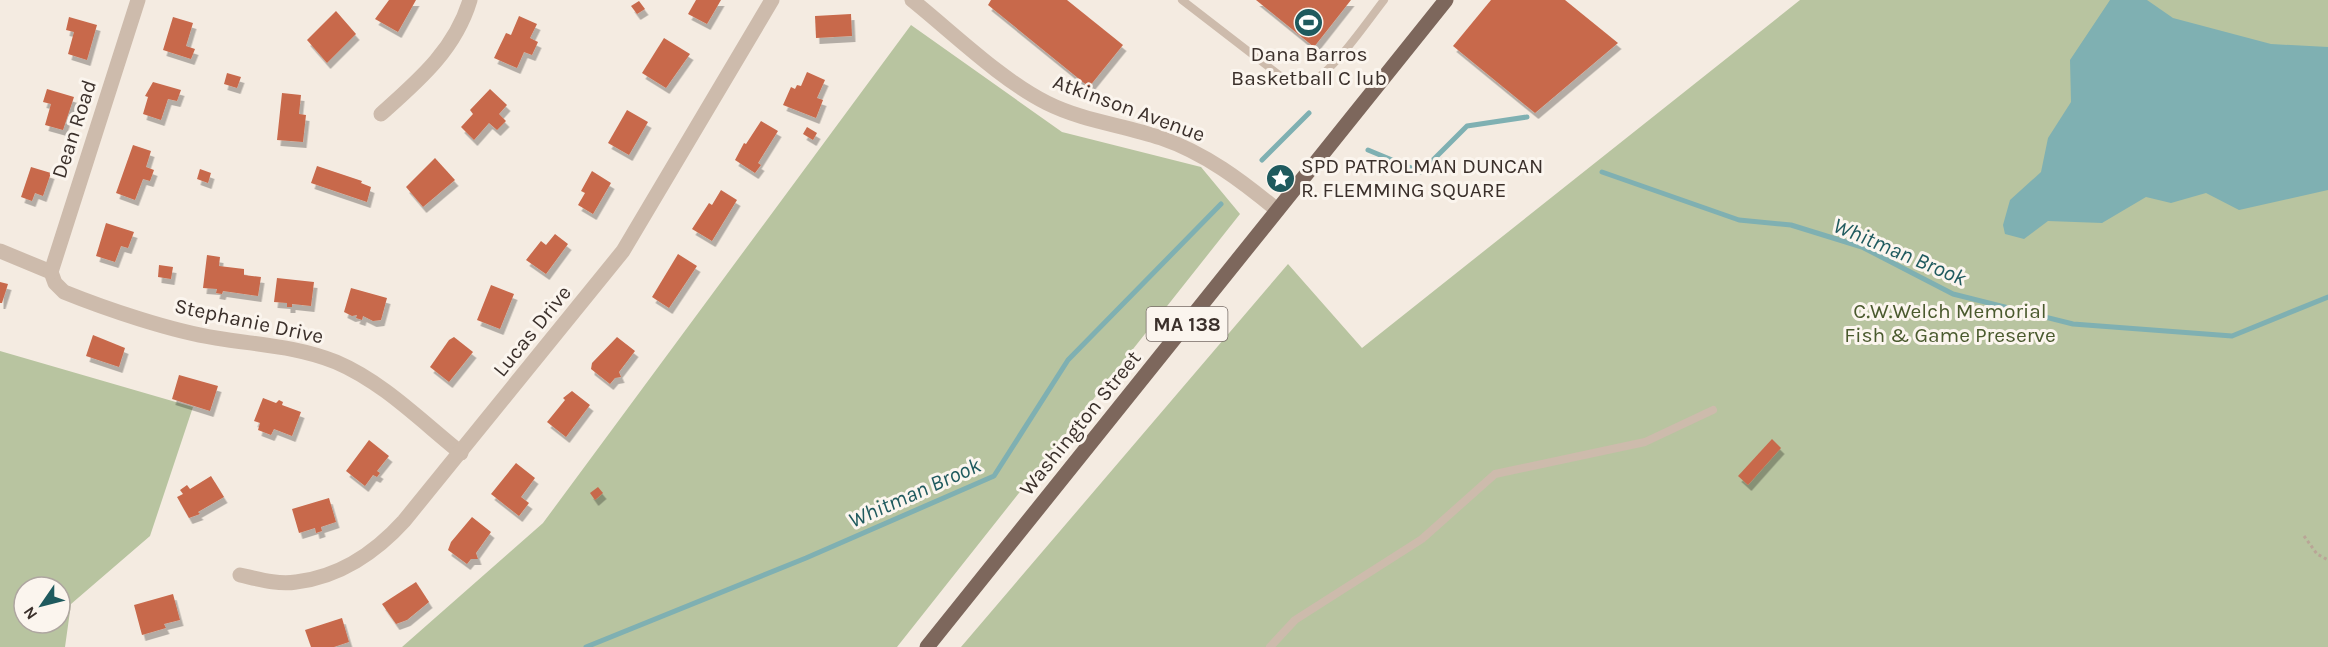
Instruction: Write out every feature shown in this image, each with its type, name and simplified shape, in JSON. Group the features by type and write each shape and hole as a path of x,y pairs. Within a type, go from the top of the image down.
{"main road":[{"name":"Washington Street","path":"927,647 1446,0"}],"street":[{"name":"Dean Road","path":"51,272 138,0"},
{"path":"381,114 441,57 456,34 470,0"},
{"name":"Lucas Drive","path":"240,575 270,582 296,582 344,567 364,556 392,534 629,242 772,0"},
{"name":"Atkinson Avenue","path":"912,0 1012,80 1046,102 1081,117 1161,138 1190,150 1250,188 1277,210"},
{"path":"0,251 51,272"},
{"name":"Stephanie Drive","path":"51,272 55,283 64,292 118,310 214,338 293,349 338,363 368,378 460,453"}],"lane":[{"path":"1182,0 1283,78 1298,83 1315,80 1328,69 1384,0"},
{"path":"1270,647 1296,620 1422,539 1495,474 1645,442 1713,410"}],"path":[{"path":"2304,536 2317,554 2328,560"}],"green space":[{"name":"C.W.Welch Memorial Fish & Game Preserve","path":"1800,0 2328,0 2328,647 961,647 1288,264 1362,348"},
{"path":"911,25 1062,132 1201,167 1240,214 897,647 402,647 543,523"},
{"path":"0,351 193,407 150,536 72,603 72,575 12,575 12,635 67,635 65,647 0,647"}],"water":[{"path":"2110,0 2147,0 2173,18 2271,44 2328,47 2328,190 2239,210 2206,193 2171,203 2146,197 2102,223 2048,221 2024,239 2005,234 2003,225 2010,200 2041,172 2048,138 2071,102 2070,60"}],"building":[{"path":"389,0 416,0 398,32 375,19"},
{"path":"696,0 721,0 707,24 688,14"},
{"path":"991,0 1067,0 1123,45 1089,87 988,5"},
{"name":"Dana Barros Basketball C lub","path":"1256,0 1351,0 1314,47"},
{"path":"1491,0 1565,0 1618,43 1535,113 1453,46"},
{"path":"639,1 645,9 637,14 631,6"},
{"path":"336,11 356,34 327,63 307,40"},
{"path":"851,14 852,36 816,38 815,16"},
{"path":"519,16 537,24 530,38 538,42 532,55 524,52 517,68 494,58 506,33 511,35"},
{"path":"69,17 97,25 87,60 68,54 74,32 66,30"},
{"path":"173,17 193,23 186,46 195,49 191,59 163,50"},
{"path":"664,38 690,54 666,88 642,73"},
{"path":"807,72 825,80 817,98 823,100 816,118 783,105 791,87 795,89 797,85 801,86"},
{"path":"227,73 241,77 237,88 224,84"},
{"path":"153,82 181,90 177,101 168,99 161,120 143,114 148,97 145,96"},
{"path":"47,89 74,97 63,130 45,125 51,104 43,102"},
{"path":"490,89 507,105 499,114 506,121 497,130 489,123 474,140 461,127 473,114 470,110"},
{"path":"282,93 301,95 299,114 306,115 303,142 277,140"},
{"path":"627,110 648,122 629,155 608,143"},
{"path":"761,121 778,131 758,163 761,165 755,173 735,160 744,143 746,144"},
{"path":"807,127 817,133 813,140 803,134"},
{"path":"133,145 151,151 146,167 154,170 150,181 143,179 135,200 116,193"},
{"path":"435,158 455,180 423,207 406,187"},
{"path":"317,166 362,181 361,183 371,187 367,202 311,183"},
{"path":"31,167 51,173 43,196 35,193 32,201 21,197"},
{"path":"200,169 211,173 208,183 197,179"},
{"path":"592,171 611,183 593,214 578,205 585,193 581,191"},
{"path":"721,190 737,200 712,241 692,229 709,203 712,205"},
{"path":"106,223 134,232 128,248 121,246 115,262 96,256"},
{"path":"555,234 568,244 546,274 526,260 541,241 546,245"},
{"path":"678,254 697,266 669,308 652,297"},
{"path":"207,255 220,257 219,266 244,269 244,275 261,277 258,296 223,291 222,294 216,293 217,289 203,288"},
{"path":"159,265 173,267 171,279 158,277"},
{"path":"277,278 314,282 311,306 292,304 292,307 287,307 287,303 274,302"},
{"path":"0,282 8,284 2,303 0,303"},
{"path":"491,285 514,294 500,329 477,320"},
{"path":"351,288 387,298 381,320 373,321 363,316 362,320 356,318 357,315 352,316 344,312"},
{"path":"93,335 125,348 119,367 86,356"},
{"path":"454,337 473,352 449,382 430,367 449,340"},
{"path":"617,337 635,351 619,372 621,377 615,378 610,384 591,369 592,363"},
{"path":"179,375 218,386 210,411 172,399"},
{"path":"572,391 590,405 566,437 547,422 565,400 563,398"},
{"path":"263,398 276,403 279,400 283,402 282,405 301,412 292,436 274,429 271,435 258,430 260,423 254,421"},
{"path":"1772,439 1781,448 1748,485 1738,476"},
{"path":"369,440 389,456 377,471 380,473 377,477 373,475 365,486 346,471"},
{"path":"516,463 535,478 521,497 529,503 519,516 491,494"},
{"path":"211,476 224,497 198,512 200,514 189,518 177,497 183,494 180,490 187,485 190,489"},
{"path":"598,487 603,493 595,500 590,493"},
{"path":"329,498 336,522 321,527 322,531 316,533 315,528 299,533 292,509"},
{"path":"472,517 491,532 476,553 478,559 471,559 467,564 448,550 451,542"},
{"path":"416,582 429,602 407,620 396,624 382,604"},
{"path":"173,594 180,620 164,624 166,628 142,635 134,605"},
{"path":"342,618 349,642 334,647 311,647 305,630"}],"waterway":[{"name":"Whitman Brook","path":"1262,160 1309,113"},
{"name":"Whitman Brook","path":"1368,150 1421,172 1467,126 1527,117"},
{"name":"Whitman Brook","path":"1602,172 1739,220 1791,225 1862,247 1953,294 2073,324 2232,336 2328,297"},
{"name":"Whitman Brook","path":"586,647 806,558 994,476 1068,360 1221,204"}],"place":[{"name":"Dana Barros Basketball C lub","path":"1309,23"},
{"name":"SPD PATROLMAN DUNCAN R. FLEMMING SQUARE","path":"1280,178"}]}
